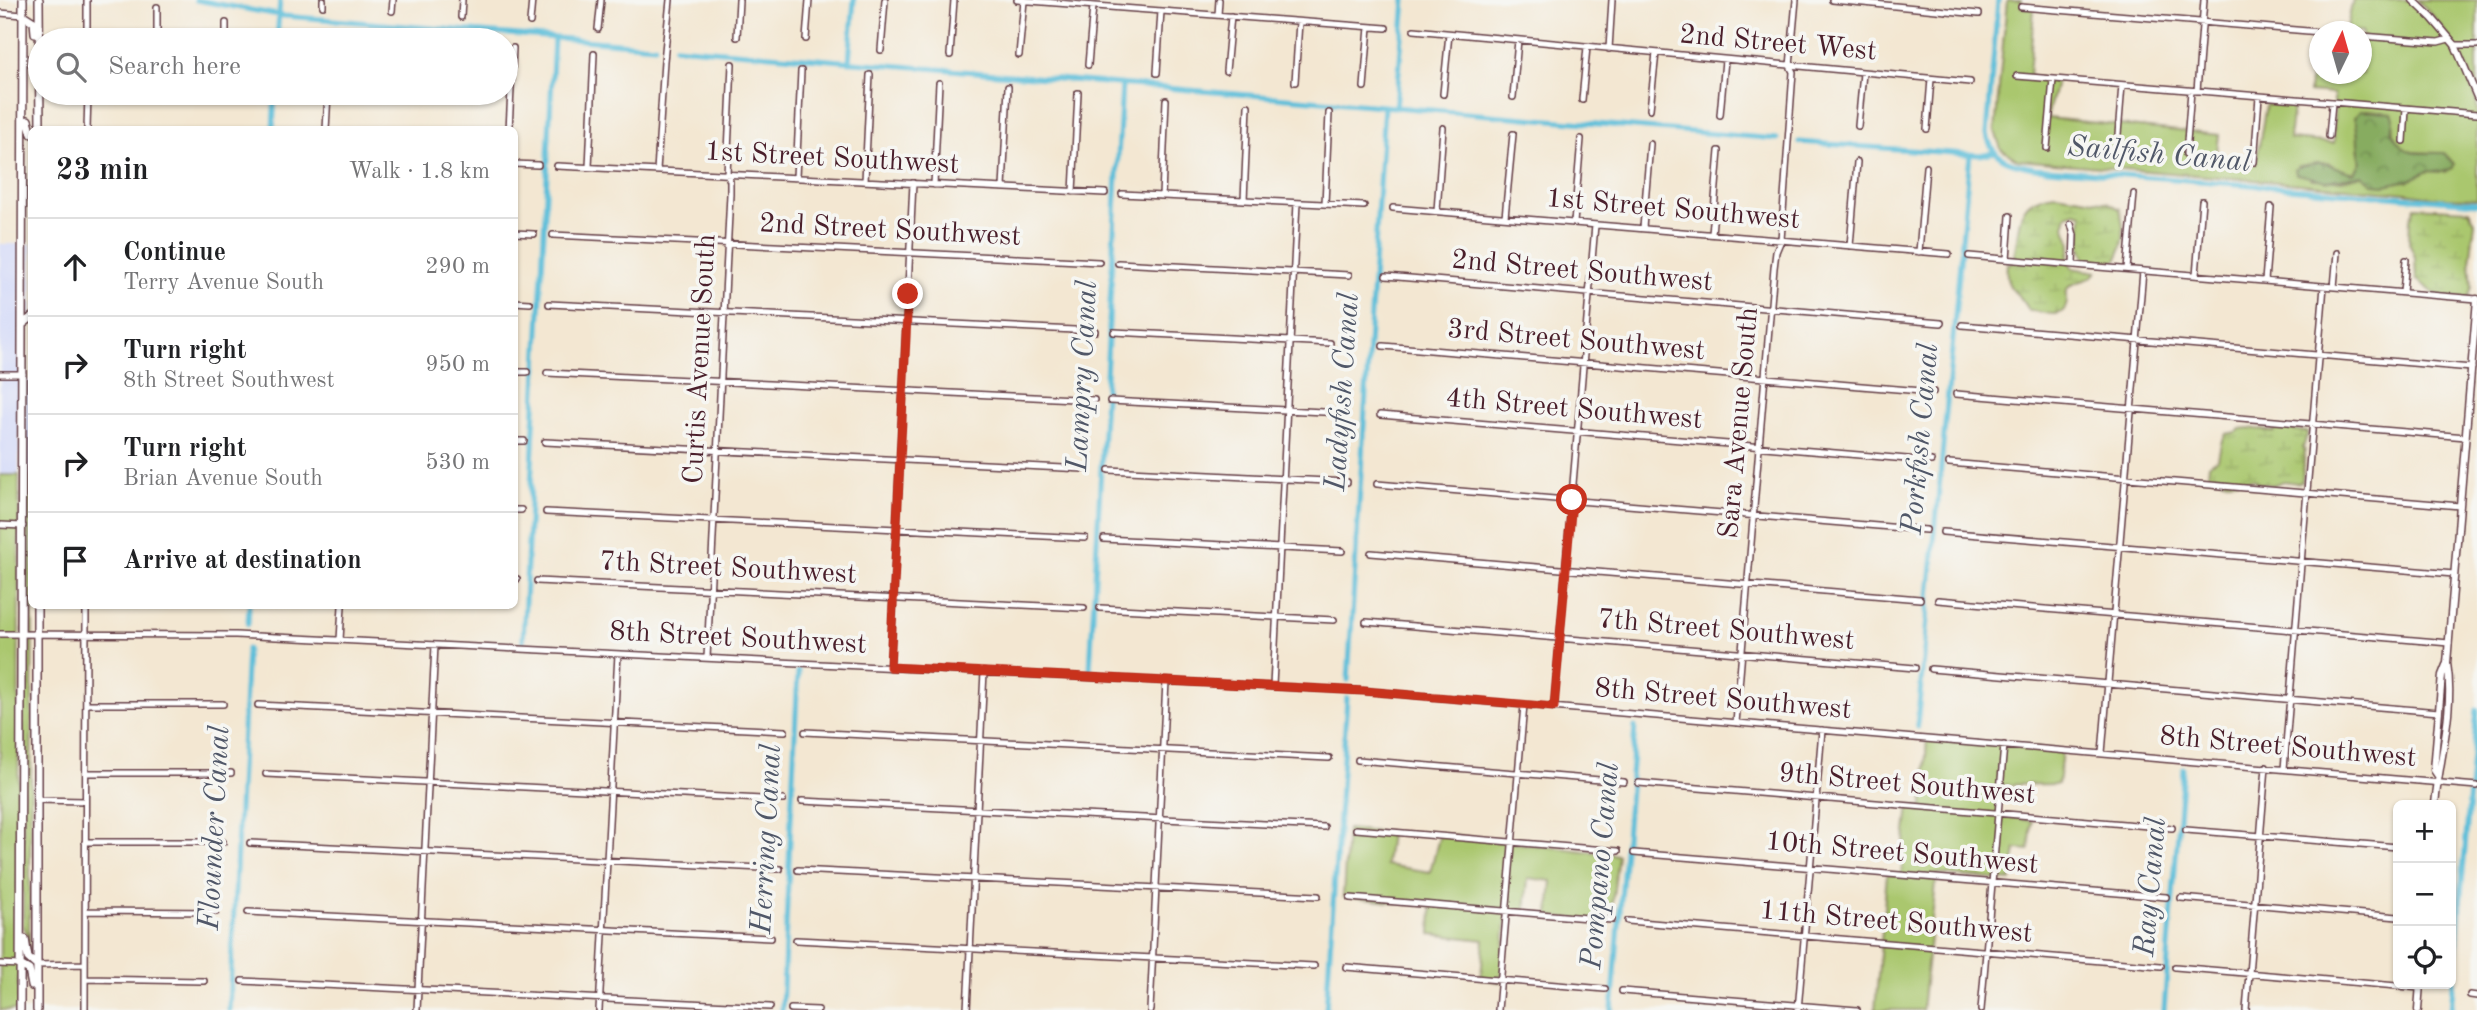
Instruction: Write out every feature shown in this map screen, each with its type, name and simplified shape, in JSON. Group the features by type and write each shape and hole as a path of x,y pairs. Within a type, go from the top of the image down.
{"main road":[{"path":"20,1010 23,0"},
{"path":"39,0 39,28"},
{"path":"23,15 31,19 35,28"},
{"path":"23,57 28,64 28,126"},
{"path":"40,105 40,126"},
{"path":"23,324 28,322"},
{"path":"23,374 28,377"},
{"path":"37,609 37,1010"},
{"path":"20,926 25,935 28,958 36,965"},
{"path":"20,965 31,975 33,996 37,1000"}],"street":[{"path":"87,0 88,28"},
{"path":"392,11 393,0"},
{"path":"461,17 462,0"},
{"path":"530,22 532,0"},
{"path":"598,29 601,0"},
{"path":"657,171 670,0"},
{"path":"737,37 739,0"},
{"path":"806,39 809,0"},
{"path":"881,50 885,0"},
{"path":"950,55 954,0"},
{"path":"1017,0 1386,28"},
{"path":"1218,15 1219,0"},
{"path":"1609,49 1612,0"},
{"name":"Sara Avenue South","path":"1736,723 1776,252 1781,240 1796,0"},
{"path":"1832,0 1979,14"},
{"path":"2186,154 2204,0"},
{"path":"2413,0 2455,45 2477,97"},
{"path":"1019,55 1024,1"},
{"path":"1088,65 1093,6"},
{"path":"2021,7 2309,31"},
{"path":"157,28 158,8"},
{"path":"1157,73 1161,11"},
{"path":"0,13 23,15"},
{"path":"1226,71 1231,16"},
{"path":"1295,82 1299,22"},
{"path":"226,23 226,28"},
{"path":"1364,86 1368,27"},
{"name":"2nd Street West","path":"1414,30 1970,82"},
{"path":"1443,94 1449,34"},
{"path":"2372,37 2438,42 2449,39"},
{"path":"1513,96 1518,40"},
{"path":"2455,45 2477,45"},
{"path":"1582,100 1587,47"},
{"path":"1650,109 1656,53"},
{"path":"589,167 594,54"},
{"path":"1720,115 1725,60"},
{"name":"Curtis Avenue South","path":"707,658 730,181 727,174 732,64"},
{"path":"796,177 801,71"},
{"path":"1858,125 1863,73"},
{"path":"865,181 870,75"},
{"path":"2017,76 2477,114"},
{"path":"1927,130 1931,79"},
{"path":"2047,148 2053,79"},
{"path":"934,184 939,83"},
{"path":"2116,159 2122,85"},
{"path":"1003,188 1008,86"},
{"path":"1073,192 1077,93"},
{"path":"2255,162 2259,97"},
{"path":"1162,196 1166,100"},
{"path":"2329,136 2332,103"},
{"path":"88,105 88,126"},
{"path":"326,126 327,105"},
{"path":"508,105 509,126"},
{"path":"1244,200 1248,106"},
{"path":"2404,141 2406,109"},
{"path":"1325,204 1329,113"},
{"path":"1437,211 1443,128"},
{"path":"1505,217 1513,134"},
{"path":"1574,223 1581,139"},
{"path":"1643,228 1650,144"},
{"path":"1712,234 1719,150"},
{"path":"1850,246 1857,162"},
{"path":"518,164 538,165"},
{"name":"1st Street Southwest","path":"557,166 1105,193"},
{"path":"1919,252 1926,167"},
{"path":"890,667 913,183"},
{"path":"1122,194 1364,206"},
{"path":"2127,270 2134,194"},
{"path":"2196,275 2202,201"},
{"path":"1273,686 1297,203"},
{"path":"2266,281 2271,207"},
{"name":"1st Street Southwest","path":"1393,208 1949,254"},
{"path":"2007,259 2010,216"},
{"path":"2071,224 2074,235 2073,265"},
{"path":"1554,707 1595,225"},
{"path":"518,233 534,234"},
{"name":"2nd Street Southwest","path":"553,235 1099,262"},
{"path":"2334,287 2337,253"},
{"path":"1969,256 2477,299 2447,663 2449,677 2442,770 2436,800"},
{"path":"2403,292 2406,260"},
{"path":"1118,263 1349,275"},
{"path":"2102,753 2143,271"},
{"name":"2nd Street Southwest","path":"1386,276 1941,323"},
{"path":"2284,769 2324,286"},
{"path":"518,302 530,303"},
{"path":"549,304 1095,331"},
{"path":"1962,325 2472,368"},
{"path":"1114,332 1330,343"},
{"name":"3rd Street Southwest","path":"1383,346 1933,392"},
{"path":"518,372 527,372"},
{"path":"547,373 1094,400"},
{"path":"0,374 23,374"},
{"path":"1956,394 2466,437"},
{"path":"1110,401 1342,413"},
{"name":"4th Street Southwest","path":"1380,415 1931,461"},
{"path":"518,441 524,441"},
{"path":"545,442 1084,469"},
{"path":"1949,463 2460,506"},
{"path":"1109,470 1347,482"},
{"path":"1377,484 1926,530"},
{"path":"546,512 1085,538"},
{"path":"0,525 23,526"},
{"path":"1943,532 2454,574"},
{"path":"1104,540 1342,551"},
{"path":"1371,553 1920,599"},
{"name":"7th Street Southwest","path":"537,581 1084,608"},
{"path":"1938,600 2449,643"},
{"path":"1100,608 1334,620"},
{"path":"85,1010 86,609"},
{"path":"340,640 342,609"},
{"name":"7th Street Southwest","path":"1366,622 1915,668"},
{"name":"8th Street Southwest","path":"0,634 236,635 1273,686 2284,769 2438,779 2477,786"},
{"path":"417,1010 435,645"},
{"path":"600,1010 618,654"},
{"path":"2438,779 2434,770 2442,675 2447,663"},
{"path":"1931,669 2439,712"},
{"path":"967,1010 984,672"},
{"path":"1150,1010 1166,681"},
{"path":"86,704 223,704"},
{"path":"258,705 785,731"},
{"path":"1498,1010 1524,705"},
{"path":"1798,1008 1822,730"},
{"path":"805,732 1329,758"},
{"path":"1981,1010 2004,745"},
{"path":"1358,760 1624,782"},
{"path":"2246,1010 2266,767"},
{"path":"86,773 231,773"},
{"path":"266,775 783,800"},
{"name":"9th Street Southwest","path":"1639,783 2172,828"},
{"path":"37,800 85,801"},
{"path":"802,801 1324,827"},
{"path":"1356,829 1618,851"},
{"path":"2186,830 2393,847"},
{"path":"85,842 223,842"},
{"path":"250,843 780,869"},
{"name":"10th Street Southwest","path":"1634,853 2166,897"},
{"path":"798,870 1318,896"},
{"path":"1350,898 1612,920"},
{"path":"2181,898 2393,917"},
{"path":"86,911 216,912"},
{"path":"248,912 771,938"},
{"name":"11th Street Southwest","path":"1629,921 2161,966"},
{"path":"796,940 1314,966"},
{"path":"0,964 20,965"},
{"path":"36,965 85,964"},
{"path":"1346,967 1605,989"},
{"path":"2175,967 2393,984"},
{"path":"85,979 204,981"},
{"path":"242,981 770,1007"},
{"path":"2418,1010 2420,989"},
{"path":"1622,991 1798,1008 1857,1010"},
{"path":"791,1009 818,1010"}],"shaded area":[{"path":"0,244 21,244 19,475 0,475"},
{"path":"26,244 28,244 28,319 26,321"},
{"path":"25,377 28,380 28,476 24,476"}],"green space":[{"path":"2007,0 2022,0 2021,7 2034,8 2029,76 2056,82 2047,118 2219,135 2216,160 2256,164 2266,104 2293,107 2289,139 2334,143 2334,94 2309,92 2310,84 2372,84 2372,21 2348,21 2353,0 2409,0 2452,48 2474,92 2477,107 2477,199 2439,198 2018,160 2001,149 1995,131","holes":["2366,111 2392,113 2395,138 2408,152 2444,153 2454,164 2445,172 2428,171 2373,184 2362,175 2342,180 2311,179 2299,166 2329,163 2341,171 2355,173 2361,161 2358,135"]},
{"path":"2417,0 2477,0 2477,89 2452,41 2436,19"},
{"path":"2360,111 2392,113 2392,133 2403,147 2420,153 2444,153 2454,164 2453,168 2443,172 2428,171 2410,180 2384,185 2373,184 2362,175 2327,181 2296,174 2297,168 2318,163 2355,173 2361,161 2354,118"},
{"path":"2056,194 2107,202 2120,209 2123,242 2115,261 2086,262 2081,246 2082,214 2075,212 2067,215 2064,226 2071,243 2068,259 2072,268 2097,272 2067,289 2066,306 2060,313 2050,314 2029,311 2010,287 2007,263 2012,263 2024,209 2041,197"},
{"path":"2415,207 2469,210 2475,222 2470,262 2472,287 2468,298 2438,296 2416,279 2415,257 2409,243 2410,219"},
{"path":"2250,428 2274,432 2285,429 2308,432 2303,448 2302,482 2283,481 2273,485 2258,483 2254,479 2227,481 2208,475 2209,464 2218,459 2226,434"},
{"path":"0,475 19,475 18,1010 0,1010"},
{"path":"24,476 28,476 28,609 33,609 29,952 23,925"},
{"path":"1927,737 2062,751 2058,784 2002,785 1998,815 2032,821 2029,850 2016,849 2011,881 1937,874 1922,1010 1875,1010 1887,874 1901,875 1909,806 1923,807"},
{"path":"1347,829 1390,833 1386,865 1430,872 1440,834 1618,855 1610,922 1549,916 1552,881 1528,878 1525,912 1507,910 1501,982 1481,979 1484,940 1431,934 1432,906 1343,897"}],"waterway":[{"path":"196,0 284,16 432,28"},
{"name":"Flounder Canal","path":"278,28 280,0"},
{"path":"849,62 854,0"},
{"name":"Ladyfish Canal","path":"1396,108 1405,0"},
{"name":"Sailfish Canal","path":"1998,0 1987,134 1993,150 2018,165 2477,203"},
{"path":"518,35 655,46"},
{"path":"523,641 554,39"},
{"path":"675,47 1777,139"},
{"name":"Lampry Canal","path":"1090,670 1122,84"},
{"name":"Flounder Canal","path":"273,126 274,105"},
{"name":"Ladyfish Canal","path":"1348,680 1384,106"},
{"path":"1799,142 1980,155 1994,152"},
{"name":"Porkfish Canal","path":"1917,727 1970,154"},
{"name":"Flounder Canal","path":"248,624 249,609"},
{"name":"Flounder Canal","path":"229,1010 247,649"},
{"name":"Herring Canal","path":"782,1010 798,671"},
{"name":"Ladyfish Canal","path":"1326,1010 1347,698"},
{"name":"Sailfish Canal","path":"2451,1010 2477,710"},
{"name":"Pompano Canal","path":"1612,1010 1635,727"},
{"name":"Ray Canal","path":"2164,1010 2183,768"}],"route":[{"path":"908,294 890,667 1364,691 1554,707 1572,500"}]}
